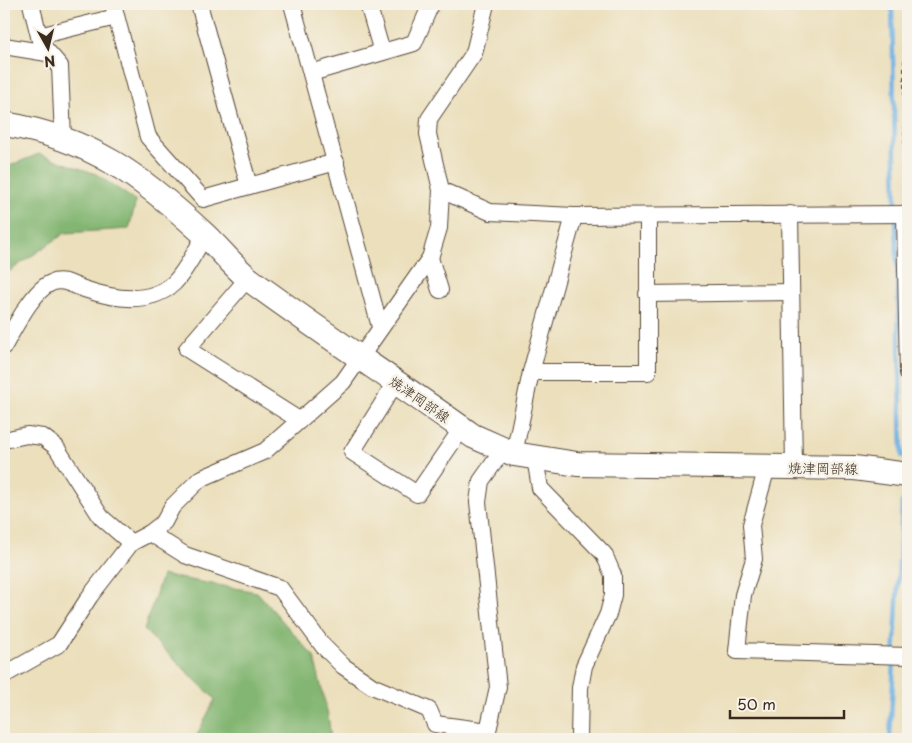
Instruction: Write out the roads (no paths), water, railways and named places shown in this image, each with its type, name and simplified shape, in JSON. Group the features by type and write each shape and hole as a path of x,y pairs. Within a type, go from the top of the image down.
{"main road":[{"name":"焼津岡部線","path":"4,124 80,144 122,167 205,235 248,278 473,436 517,454 577,464 854,468 908,475"}],"street":[{"path":"31,4 39,36 47,53 60,66 62,138"},
{"path":"199,4 249,186"},
{"path":"292,4 380,327"},
{"path":"368,4 382,52"},
{"path":"311,73 414,43 431,4"},
{"path":"4,675 59,644 90,596 131,543 150,534 164,522 172,507 200,479 265,451 343,382 430,258 439,228 441,190 428,134 429,119 474,53 486,4"},
{"path":"39,36 115,10 148,137 203,199 336,162"},
{"path":"4,46 47,53"},
{"path":"441,190 490,212 574,216 907,214 908,372"},
{"path":"790,214 794,467"},
{"path":"150,534 185,555 280,588 323,646 343,666 372,686 429,710 435,724 487,735 498,688 478,502 481,481 517,454 531,372 574,216"},
{"path":"531,372 648,372 648,216"},
{"path":"4,346 37,294 50,283 63,281 105,296 134,299 156,295 174,282 205,235"},
{"path":"430,258 440,290"},
{"path":"248,278 187,349 299,420"},
{"path":"647,294 791,292"},
{"path":"396,382 352,452 416,494 462,428"},
{"path":"4,440 27,435 43,437 56,447 101,517 131,543"},
{"path":"517,454 540,488 604,554 613,575 613,595 608,614 584,666 580,688 579,739"},
{"path":"767,466 751,525 754,559 743,595 737,651 908,656"}],"waterway":[{"path":"892,4 896,210"},
{"path":"896,218 902,456"},
{"path":"890,739 902,502"}]}
